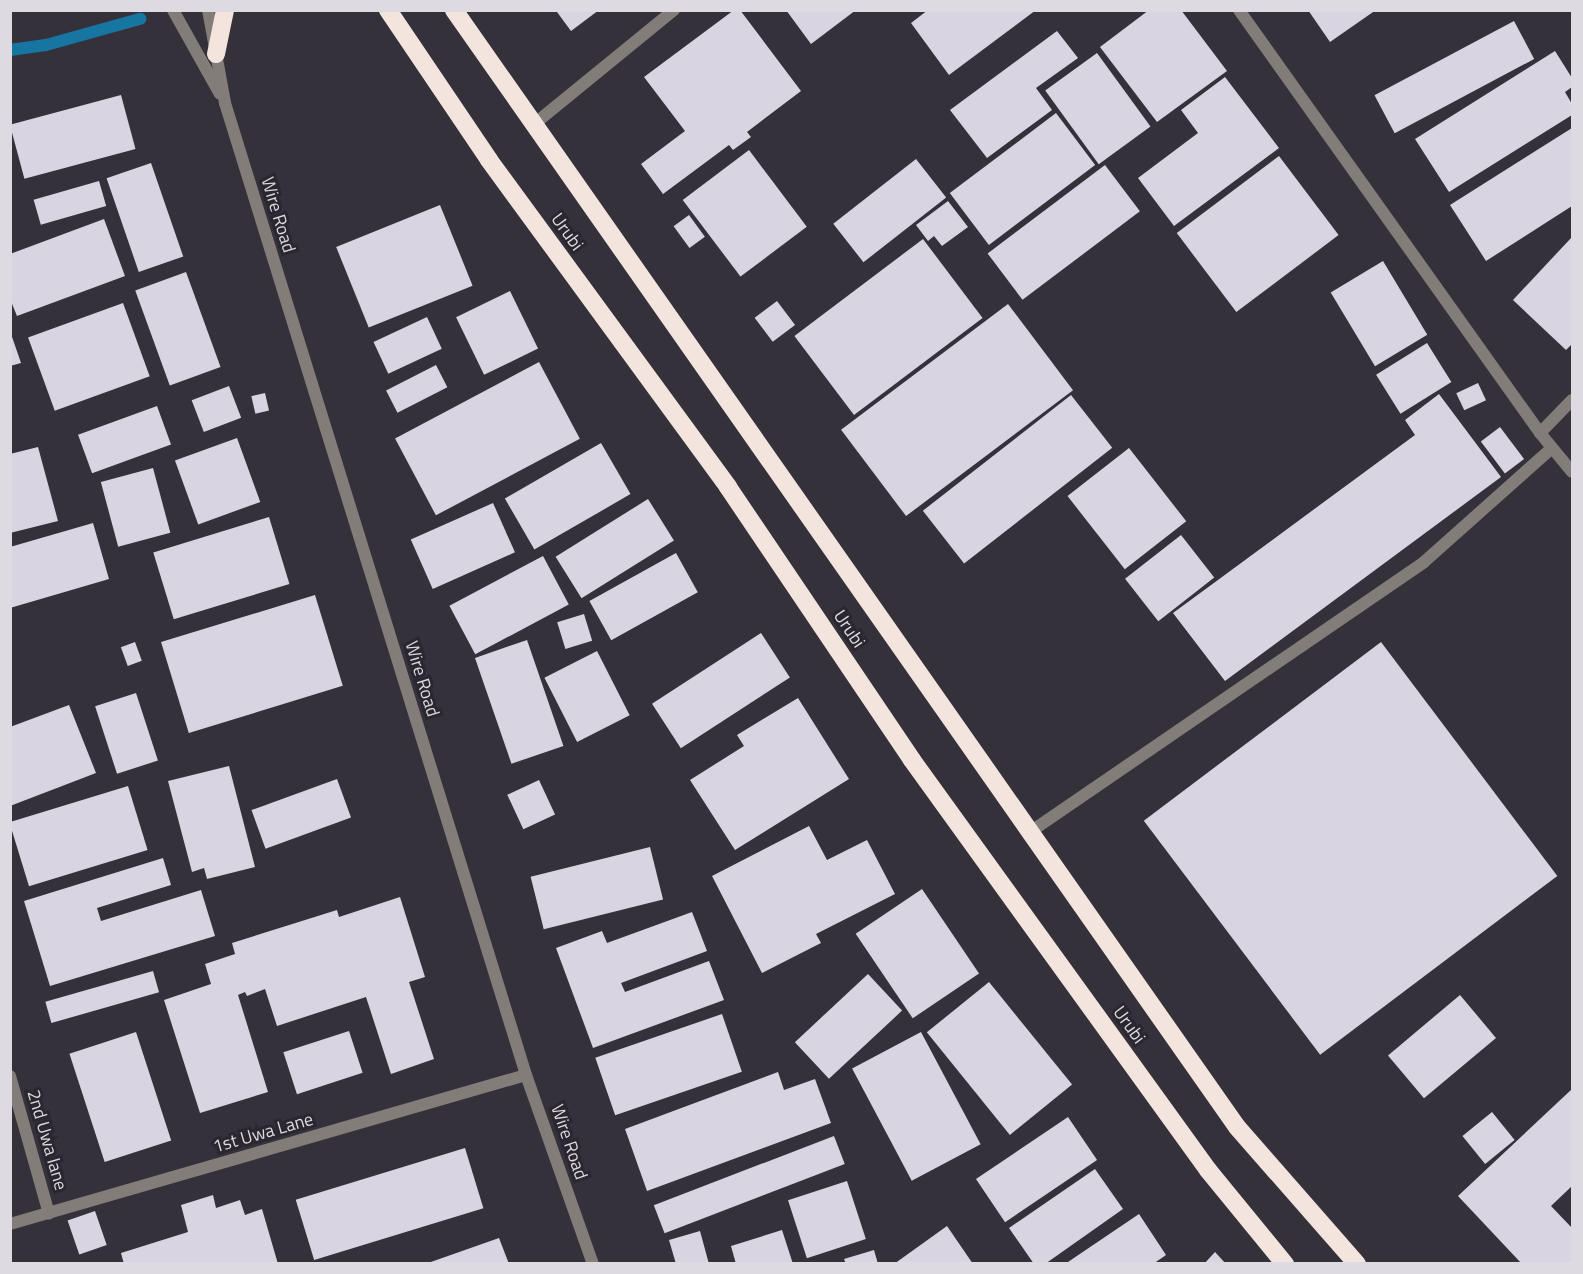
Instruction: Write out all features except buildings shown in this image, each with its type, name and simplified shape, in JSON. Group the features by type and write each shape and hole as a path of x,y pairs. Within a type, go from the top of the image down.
{"highway":[{"path":"216,54 225,10"},
{"name":"Urubi","path":"388,10 489,160 728,487 919,770 1208,1170 1285,1263"},
{"name":"Urubi","path":"454,10 1237,1127 1357,1263"}],"street":[{"name":"Wire Road","path":"173,10 225,103"},
{"name":"Wire Road","path":"208,10 225,103 526,1075 593,1263"},
{"path":"534,124 674,10"},
{"path":"1239,10 1540,433 1572,472"},
{"path":"1540,433 1572,400"},
{"path":"1030,832 1424,562 1552,448"},
{"name":"1st Uwa Lane","path":"10,1224 526,1075"},
{"name":"2nd Uwa lane","path":"10,1076 49,1214"}],"waterway":[{"path":"10,50 46,45 140,19"}]}
